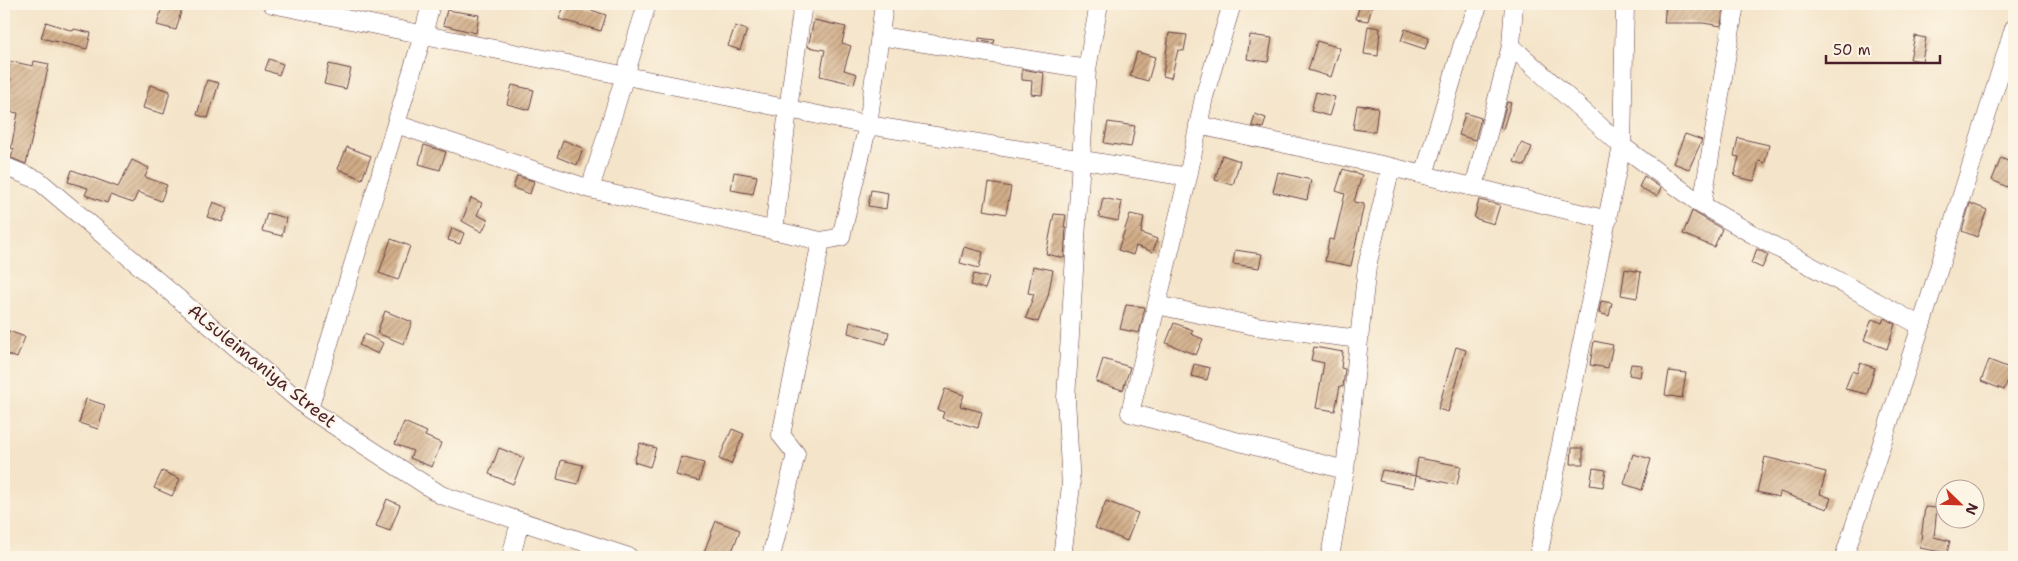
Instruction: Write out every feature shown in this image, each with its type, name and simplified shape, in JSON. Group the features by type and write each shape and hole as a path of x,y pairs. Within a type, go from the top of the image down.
{"street":[{"path":"272,4 868,125 1188,177"},
{"path":"309,409 423,36 431,4"},
{"path":"590,189 647,4"},
{"path":"774,231 788,108 804,4"},
{"path":"396,124 590,189 822,241 841,237 868,125 884,4"},
{"path":"1062,557 1071,486 1066,398 1087,69 1099,4"},
{"path":"1232,4 1204,97 1188,177 1130,413 1345,470"},
{"path":"1424,175 1464,40 1479,4"},
{"path":"1474,187 1511,46 1514,4"},
{"path":"1538,557 1622,146 1625,4"},
{"path":"1702,205 1735,4"},
{"path":"1844,557 1921,326 2014,28"},
{"path":"880,36 1087,69"},
{"path":"1511,46 1622,146 1702,205 1754,236 1921,326"},
{"path":"1198,124 1391,167 1608,220"},
{"name":"ALsuleimaniya Street","path":"4,166 38,180 309,409 441,495 628,557"},
{"path":"1330,557 1345,470 1367,266 1391,167"},
{"path":"771,557 796,454 781,435 822,241"},
{"path":"1157,304 1255,326 1359,339"},
{"path":"511,557 520,521"}],"building":[{"path":"163,4 182,8 176,30 157,25"},
{"path":"565,4 573,4 606,15 601,31 559,19"},
{"path":"1360,4 1373,4 1368,21 1356,19"},
{"path":"1666,4 1724,4 1721,26 1703,23 1664,23"},
{"path":"447,10 479,15 476,33 443,25"},
{"path":"814,20 846,27 842,43 851,46 844,70 857,74 854,84 820,76 825,50 808,47"},
{"path":"46,22 73,31 74,29 91,33 87,49 41,38"},
{"path":"735,26 747,30 740,50 728,46"},
{"path":"1368,26 1380,28 1378,56 1364,54"},
{"path":"1405,29 1429,38 1425,49 1401,41"},
{"path":"1169,33 1187,35 1184,51 1178,50 1171,78 1163,76"},
{"path":"1250,35 1272,38 1268,62 1247,59"},
{"path":"1915,36 1926,38 1922,61 1910,59"},
{"path":"979,38 995,40 994,43 979,41"},
{"path":"1317,41 1340,48 1331,77 1308,70"},
{"path":"1137,52 1155,57 1148,81 1130,76"},
{"path":"269,59 283,64 279,75 265,70"},
{"path":"4,60 33,66 34,61 49,64 26,164 11,158 14,149 11,148 18,113 6,111 11,91 8,91 11,79 4,77"},
{"path":"329,64 351,69 346,89 324,84"},
{"path":"1022,69 1044,73 1042,95 1031,94 1032,81 1022,80"},
{"path":"207,80 219,83 208,118 197,115"},
{"path":"150,85 170,91 164,114 143,108"},
{"path":"512,85 534,90 529,110 507,104"},
{"path":"1316,92 1335,97 1329,116 1311,111"},
{"path":"1507,102 1511,103 1503,129 1500,128"},
{"path":"1357,105 1378,108 1375,132 1353,129"},
{"path":"1465,113 1481,118 1475,140 1459,135"},
{"path":"1255,114 1266,118 1263,128 1252,126"},
{"path":"1108,122 1135,126 1131,147 1104,143"},
{"path":"1685,134 1702,140 1689,169 1673,163"},
{"path":"1738,138 1769,145 1765,163 1759,161 1754,181 1734,176 1739,157 1734,156"},
{"path":"563,140 583,148 577,165 557,157"},
{"path":"1521,143 1532,147 1525,166 1514,162"},
{"path":"424,145 446,152 440,170 419,164"},
{"path":"347,147 371,156 362,179 338,169"},
{"path":"1222,155 1240,161 1233,185 1215,180"},
{"path":"2001,158 2014,164 2014,190 1992,180"},
{"path":"132,160 149,168 145,177 167,185 161,201 138,192 133,203 110,195 107,203 85,195 88,188 68,182 72,170 118,187"},
{"path":"1343,169 1362,175 1354,202 1364,204 1351,266 1325,261 1329,239 1334,240 1345,194 1336,191"},
{"path":"734,172 757,176 753,194 731,190"},
{"path":"1278,172 1311,180 1307,200 1273,192"},
{"path":"517,176 534,181 530,194 513,188"},
{"path":"1644,176 1661,188 1657,196 1639,187"},
{"path":"989,183 1011,187 1006,214 984,210"},
{"path":"871,190 888,193 886,209 868,206"},
{"path":"471,198 482,203 477,215 488,220 482,232 462,221"},
{"path":"1103,198 1122,202 1118,221 1099,217"},
{"path":"1479,200 1500,205 1494,224 1474,218"},
{"path":"213,202 228,208 222,222 207,217"},
{"path":"1970,203 1987,210 1977,237 1962,231"},
{"path":"1692,211 1722,229 1714,247 1683,234"},
{"path":"267,213 286,218 282,236 262,231"},
{"path":"1054,214 1066,215 1064,258 1046,254"},
{"path":"1130,214 1144,217 1141,233 1157,239 1153,252 1136,246 1133,255 1118,250"},
{"path":"452,228 464,233 460,244 448,240"},
{"path":"391,239 410,246 398,280 379,273"},
{"path":"964,247 983,252 979,268 960,263"},
{"path":"1757,249 1768,255 1762,268 1751,263"},
{"path":"1235,250 1262,254 1259,268 1233,264"},
{"path":"1033,266 1053,270 1048,296 1038,322 1026,318 1034,294 1028,293"},
{"path":"1625,269 1641,272 1637,298 1621,295"},
{"path":"974,274 989,278 985,289 971,285"},
{"path":"1601,301 1612,303 1609,316 1599,313"},
{"path":"1126,305 1145,307 1139,333 1120,329"},
{"path":"385,311 412,322 404,344 377,333"},
{"path":"1884,318 1895,324 1887,349 1864,340 1872,319 1882,323"},
{"path":"850,322 889,332 886,344 848,333"},
{"path":"1174,323 1193,330 1191,334 1203,339 1196,355 1166,343"},
{"path":"6,330 25,337 17,358 4,353"},
{"path":"365,334 383,343 378,354 359,345"},
{"path":"1594,341 1613,345 1608,368 1590,365"},
{"path":"1314,347 1343,352 1341,368 1345,369 1343,387 1340,386 1335,411 1316,408 1324,363 1311,360"},
{"path":"1456,347 1466,350 1448,412 1438,409"},
{"path":"1103,359 1130,367 1123,390 1096,382"},
{"path":"1989,360 2012,369 2004,390 1981,381"},
{"path":"1860,363 1875,368 1867,394 1845,389 1852,371 1857,373"},
{"path":"1194,364 1210,368 1207,380 1191,376"},
{"path":"1631,364 1642,365 1640,377 1629,375"},
{"path":"1669,371 1686,373 1682,398 1665,395"},
{"path":"945,389 964,395 960,406 982,412 978,428 942,418 944,412 938,410"},
{"path":"86,399 105,405 98,429 79,423"},
{"path":"404,422 427,432 425,436 441,443 432,467 410,458 413,451 395,444"},
{"path":"732,429 744,434 731,464 719,459"},
{"path":"640,443 656,448 650,467 634,462"},
{"path":"499,448 524,458 513,484 489,474"},
{"path":"1572,448 1583,448 1583,464 1571,464"},
{"path":"1633,454 1651,459 1642,490 1624,484"},
{"path":"681,457 704,463 699,481 676,475"},
{"path":"1765,457 1826,472 1820,494 1831,498 1827,509 1780,492 1779,497 1757,492"},
{"path":"1418,458 1461,466 1457,485 1415,476"},
{"path":"561,460 583,465 578,484 557,479"},
{"path":"1593,468 1606,470 1603,487 1590,485"},
{"path":"1382,470 1416,476 1414,488 1379,481"},
{"path":"162,471 180,479 172,496 154,488"},
{"path":"387,499 400,505 390,531 376,526"},
{"path":"1106,501 1138,513 1127,541 1095,528"},
{"path":"1925,507 1936,508 1934,537 1950,541 1947,553 1920,548"},
{"path":"716,521 740,530 730,557 702,557"}]}
